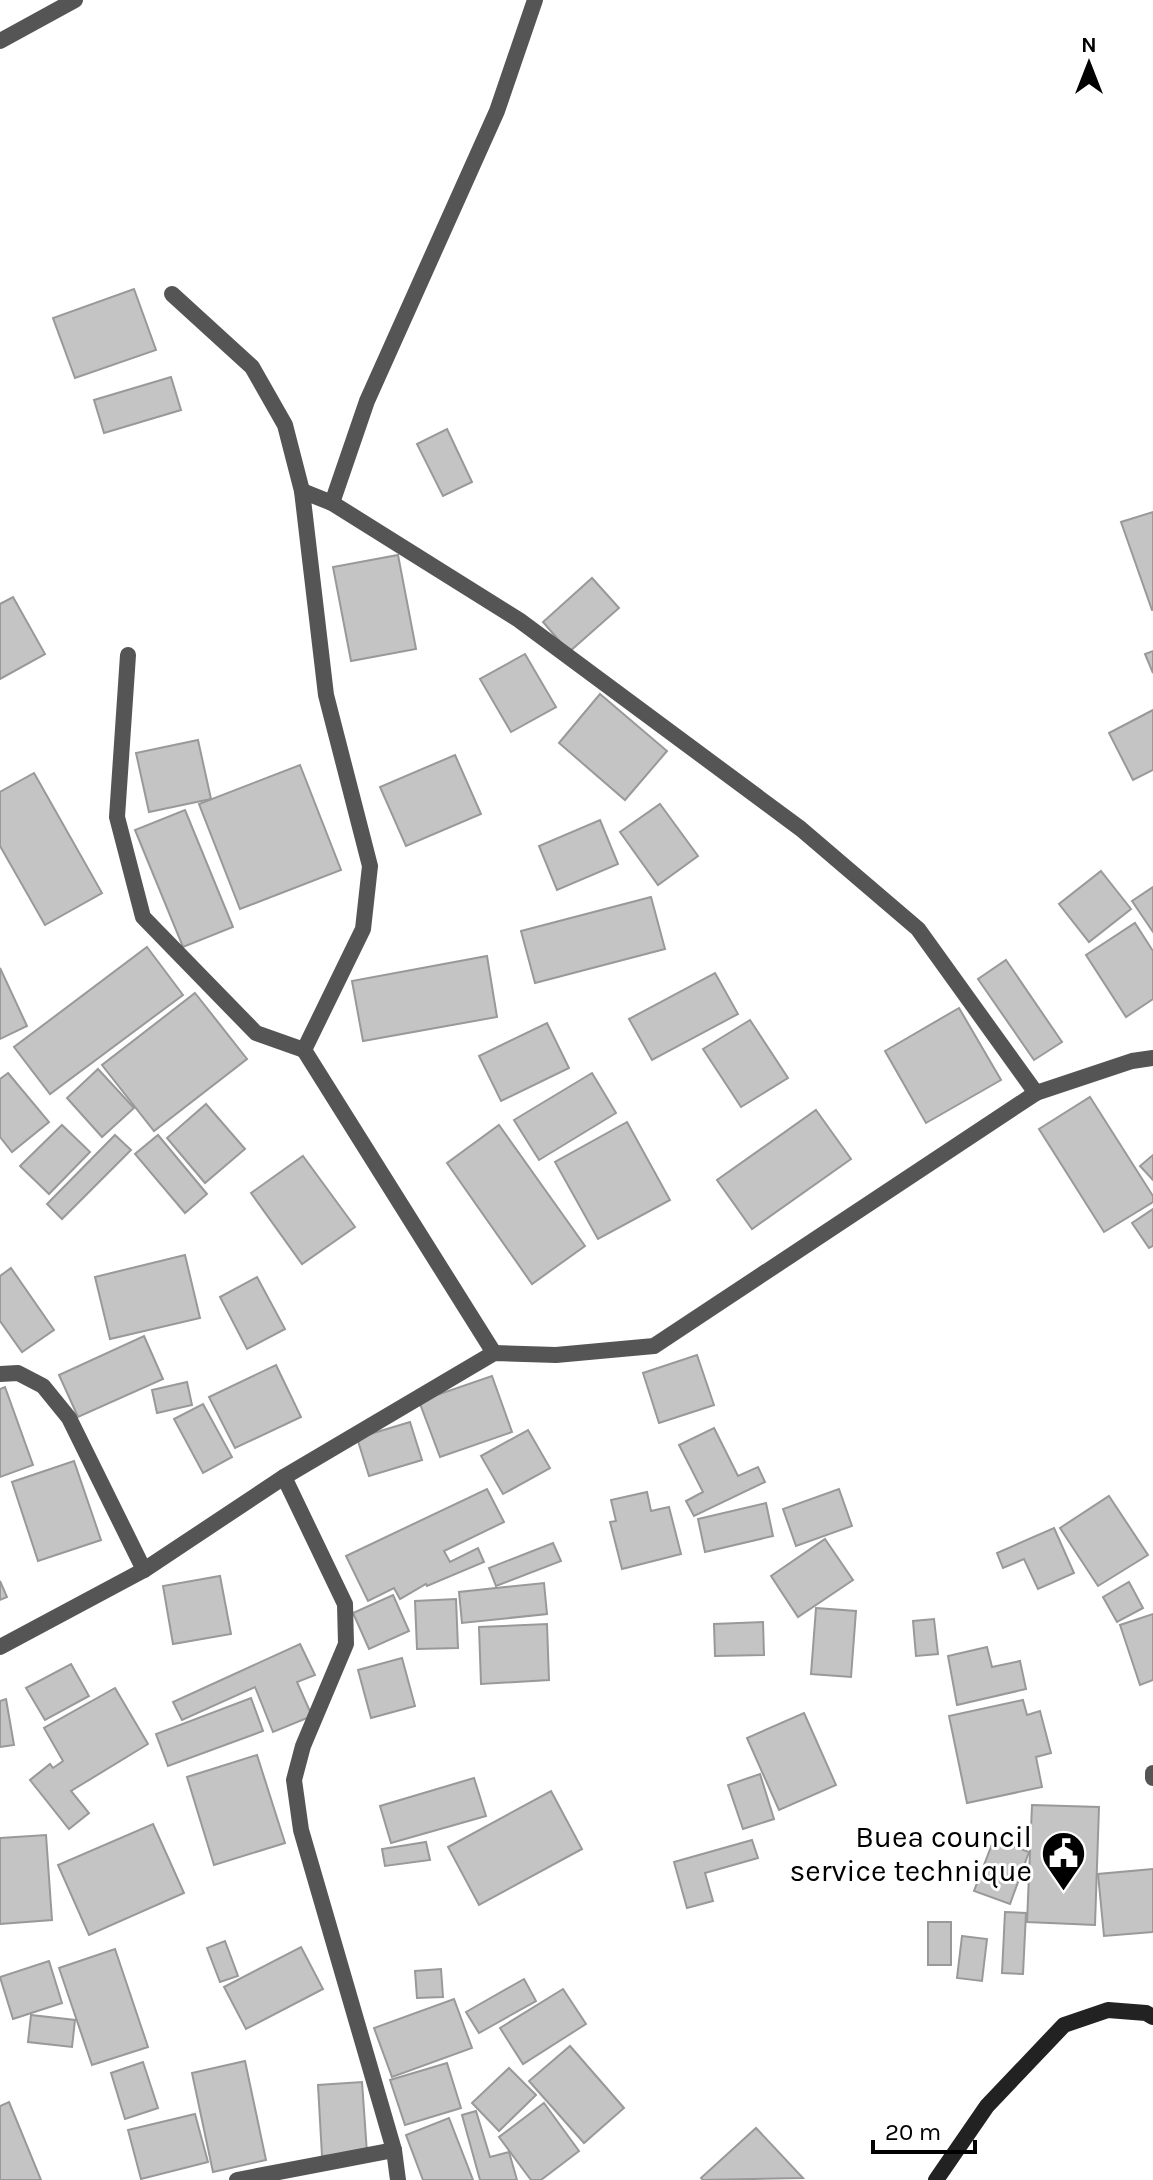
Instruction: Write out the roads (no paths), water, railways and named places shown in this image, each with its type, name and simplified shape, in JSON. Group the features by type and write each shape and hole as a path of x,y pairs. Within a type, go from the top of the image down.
{"main road":[{"path":"936,2180 987,2106 1064,2025 1108,2010 1146,2013 1153,2017"}],"street":[{"path":"0,41 75,0"},
{"path":"332,503 367,401 497,111 535,0"},
{"path":"172,294 252,367 285,425 302,491 326,695 370,866 363,929 304,1050"},
{"path":"302,491 332,503 519,620 801,829 918,929 1036,1093"},
{"path":"128,655 117,817 143,917 256,1033 304,1050 494,1353"},
{"path":"0,1647 144,1570 284,1477 494,1353 556,1355 654,1346 1036,1093 1132,1061 1153,1058"},
{"path":"0,1374 18,1373 43,1386 69,1418 144,1570"},
{"path":"284,1477 345,1604 346,1644 303,1746 294,1780 301,1830 394,2150 398,2180"},
{"path":"237,2180 394,2150"}],"place":[{"name":"Buea council service technique","path":"1063,1893"}]}
